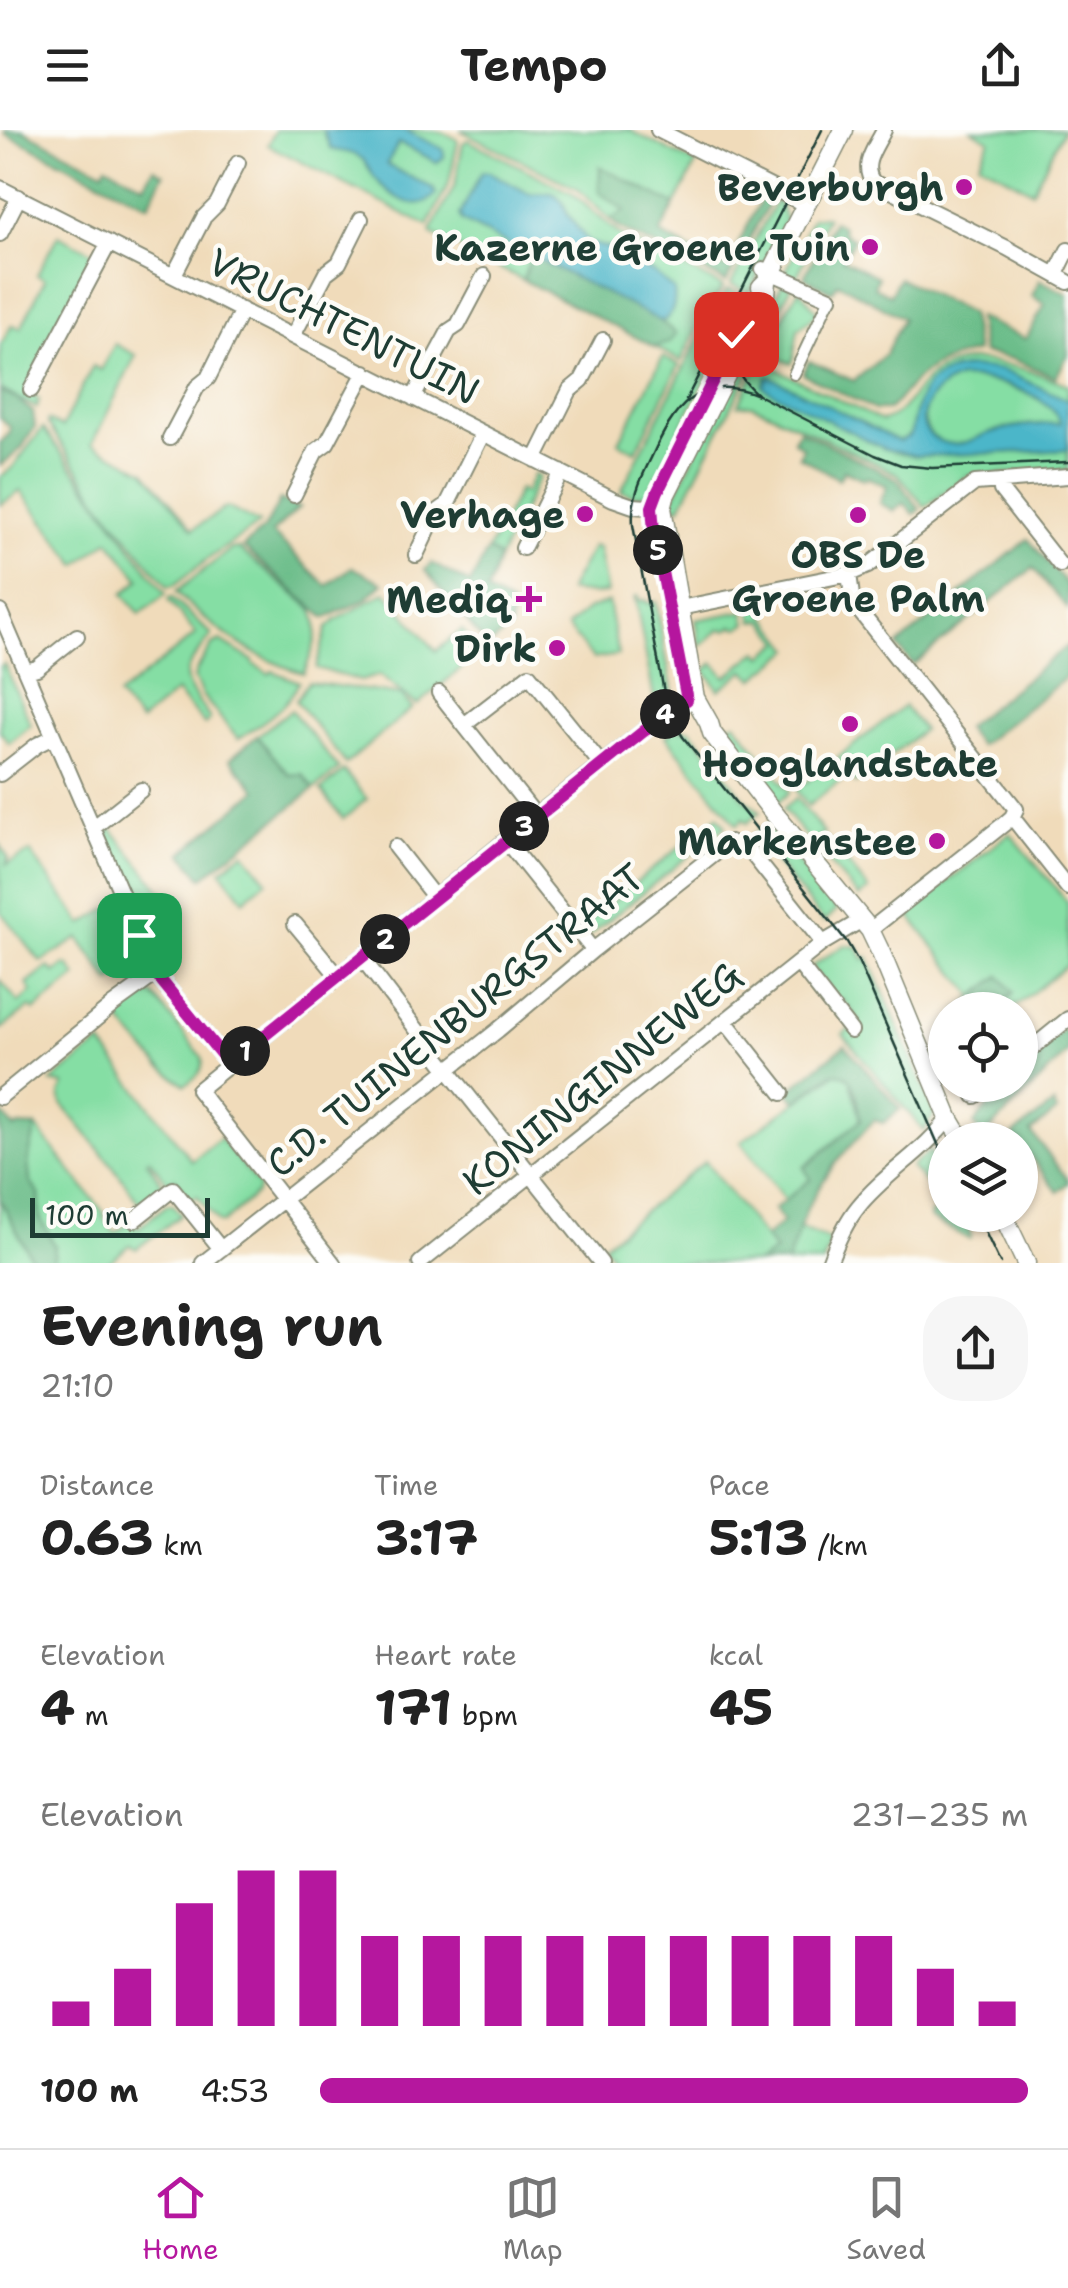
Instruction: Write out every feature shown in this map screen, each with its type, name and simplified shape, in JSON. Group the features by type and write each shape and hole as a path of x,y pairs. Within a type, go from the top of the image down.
{"street":[{"path":"658,130 806,205"},
{"path":"844,130 747,310 658,491 654,531 675,610 692,712 866,925 881,953 946,1122"},
{"path":"884,130 866,166 873,182 1062,278 1068,250"},
{"path":"174,276 198,227 217,204 238,163"},
{"name":"VRUCHTENTUIN","path":"0,188 613,499 632,506 657,508"},
{"path":"0,234 19,198"},
{"path":"293,336 326,273 339,264 361,219"},
{"path":"31,390 109,243"},
{"path":"767,274 830,298 794,374"},
{"path":"413,398 484,276"},
{"path":"170,438 196,386 208,378 242,310"},
{"path":"535,460 570,390 582,380 603,340"},
{"path":"294,495 316,451 328,443 365,372"},
{"path":"416,555 436,513 447,506 483,433"},
{"path":"523,548 561,472"},
{"path":"675,610 849,574 868,566 975,483 1068,476"},
{"path":"1001,481 1002,490 1060,565"},
{"path":"849,574 857,608 1068,888"},
{"path":"0,612 156,974 229,1064"},
{"path":"26,671 38,668 77,636"},
{"path":"464,725 529,675 602,764"},
{"path":"439,693 536,816"},
{"path":"334,1263 198,1090 536,816 669,711 691,699"},
{"path":"0,774 53,737"},
{"path":"93,828 141,790"},
{"name":"KONINGINNEWEG","path":"420,1263 824,944 866,925 1014,813"},
{"path":"506,842 594,950"},
{"name":"C.D. TUINENBURGSTRAAT","path":"204,1263 730,842"},
{"path":"395,848 435,898"},
{"path":"749,850 824,944"},
{"path":"296,924 338,976"},
{"path":"362,958 601,1263"},
{"path":"798,964 852,1031"},
{"path":"0,1097 156,974"},
{"path":"1038,1044 1068,1020"},
{"path":"725,1021 782,1093"},
{"path":"829,1263 856,1208 928,1139"},
{"path":"134,1220 173,1189 221,1248"},
{"path":"1012,1232 1026,1263"},
{"path":"1016,1232 1039,1263"}],"green space":[{"path":"23,130 103,171 106,165 144,185 154,168 164,174 148,205 4,133"},
{"path":"275,130 323,130 330,145 360,157 393,195 432,188 389,166 397,144 437,162 444,157 442,149 404,130 442,133 458,141 449,183 428,226 268,145"},
{"path":"460,130 629,130 696,164 675,205 600,167 626,211 610,220 578,189"},
{"path":"972,130 1063,130 1032,191 979,162 990,140"},
{"path":"468,140 572,193 620,235 723,287 681,361 655,347 669,343 676,334 659,320 668,317 670,311 639,266 627,263 612,249 589,243 562,201 551,193 530,194 484,172 462,221 531,256 523,280 432,234 455,185 463,143"},
{"path":"600,167 675,205 660,234 726,268 762,198 770,201 726,282 610,220 625,211 599,192"},
{"path":"777,199 786,219 749,293 731,284"},
{"path":"827,217 795,280 784,275 812,218"},
{"path":"833,221 854,239 843,259 878,277 874,287 890,295 899,278 970,314 976,352 928,370 888,410 875,410 803,374 809,361 854,381 885,355 903,318 838,283 832,292 804,277"},
{"path":"58,235 94,253 26,391 39,400 37,408 0,389 0,346 12,325 21,328 45,279 37,275"},
{"path":"531,256 659,320 676,333 669,343 655,347 523,280"},
{"path":"1040,280 1068,294 1068,355 1056,377 1012,359 982,353 977,317 1026,339 1045,304 1032,296"},
{"path":"783,283 791,287 760,350 753,337"},
{"path":"728,289 746,298 648,494 637,496 621,491 709,318"},
{"path":"799,289 818,313 798,329 792,363 763,354"},
{"path":"115,344 136,355 92,444 145,471 193,529 227,507 259,524 173,586 168,587 101,504 48,424 48,420 62,427 93,366 101,370"},
{"path":"749,344 757,356 680,508 671,504"},
{"path":"663,357 679,365 636,451 619,442"},
{"path":"972,360 1021,368 1068,385 1068,400 954,369 926,388 918,401 911,432 899,441 764,386 894,452 917,456 1068,450 1068,470 967,476 925,507 898,474 762,409 738,405 760,361 882,421 899,412 934,373"},
{"path":"960,378 1018,389 1045,404 1062,424 1013,427 958,444 938,440 925,423 926,408 939,388"},
{"path":"0,391 33,412 35,427 21,449 0,466 0,443 10,433 10,427 0,417"},
{"path":"43,428 166,594 140,614 123,594 140,579 109,540 77,565 21,491 0,505 0,477 12,468"},
{"path":"799,430 897,479 920,510 914,514 904,503 894,511 880,503 887,486 844,470 839,479 799,456 803,448 793,440"},
{"path":"534,474 539,477 499,558 488,550 519,490 525,493"},
{"path":"280,500 299,508 272,533 327,586 352,567 383,583 365,600 325,618 243,547 265,528"},
{"path":"1028,539 1068,586 1068,609 1033,568 913,665 897,646"},
{"path":"593,546 598,548 607,593 568,591"},
{"path":"238,548 312,609 316,633 304,673 235,641 176,592 231,549"},
{"path":"488,550 499,558 487,592 511,605 510,628 488,647 425,570 431,563 470,584"},
{"path":"386,592 436,651 462,630 481,652 417,705 379,675 361,681 316,668 327,628"},
{"path":"171,597 212,635 186,676 210,719 205,725 176,692 140,722 118,696 196,634 168,600"},
{"path":"635,597 639,601 656,602 673,694 654,698"},
{"path":"608,602 618,655 593,659 567,627 588,609"},
{"path":"759,607 792,649 754,679 745,670 719,690 705,670 714,663 726,677 758,651 763,656 781,642 764,620 754,621 751,609"},
{"path":"744,611 747,623 739,628 720,629 700,646 696,620"},
{"path":"221,641 269,674 272,671 299,682 281,707 238,739 202,695 194,678 212,645"},
{"path":"1068,645 1068,676 979,746 965,728"},
{"path":"4,664 31,725 9,743 0,731 0,667"},
{"path":"308,682 401,695 412,708 346,764 296,701"},
{"path":"904,706 923,730 856,783 837,758"},
{"path":"291,710 339,769 314,789 302,774 289,775 257,736"},
{"path":"735,722 790,792 778,802 747,763 726,727"},
{"path":"676,729 691,730 744,798 760,812 747,823 743,819 737,825 666,736"},
{"path":"257,736 289,775 302,774 314,789 202,878 182,853 257,790 230,759"},
{"path":"832,762 845,777 808,806 796,790"},
{"path":"344,771 367,799 343,819 321,790"},
{"path":"796,798 824,833 811,843 783,809"},
{"path":"718,816 726,826 590,935 582,926"},
{"path":"767,824 837,910 824,922 759,842 746,846 747,839"},
{"path":"111,828 171,903 144,925 105,833"},
{"path":"1010,833 1068,903 1068,964 1033,992 971,992 907,913"},
{"path":"827,838 869,890 859,897 815,847"},
{"path":"0,844 8,858 6,865 30,852 83,924 109,908 135,963 111,983 79,938 41,962 0,911"},
{"path":"244,852 267,880 244,900 221,871"},
{"path":"845,945 858,947 864,959 868,957 935,1113 924,1131 843,1034 860,1021 843,1000 837,1005 813,965"},
{"path":"65,965 77,977 34,1011 30,1007 0,1030 0,980 19,1003 32,992 27,984 49,967 55,973"},
{"path":"1000,976 1013,992 980,992"},
{"path":"147,993 153,995 202,1057 201,1070 185,1085 160,1066 116,1017"},
{"path":"1068,1025 1068,1052 1038,1082 1038,1050"},
{"path":"101,1043 192,1161 220,1138 259,1186 257,1193 223,1223 197,1196 189,1200 175,1178 168,1183 149,1159 163,1186 140,1204 62,1104 60,1094 64,1085 51,1082"},
{"path":"845,1045 900,1109 883,1123 874,1120 836,1162 808,1206 787,1263 758,1263 775,1251 765,1237 783,1222 774,1209 811,1179 804,1168 861,1120 854,1088 847,1076 832,1074 796,1101 788,1091"},
{"path":"839,1071 850,1078 861,1120 804,1167 811,1179 785,1200 741,1142"},
{"path":"989,1102 1018,1102 998,1122 976,1122"},
{"path":"1055,1103 1057,1111 1038,1126 1038,1122 1030,1122"},
{"path":"0,1111 14,1128 36,1127 28,1160 30,1182 39,1194 40,1218 55,1246 53,1263 34,1263 0,1199"},
{"path":"36,1127 105,1214 103,1217 115,1233 131,1221 138,1228 168,1204 181,1215 136,1249 130,1245 108,1263 53,1263 55,1246 40,1218 39,1194 30,1182 27,1160"},
{"path":"1038,1141 1068,1180 1058,1192 1038,1167"},
{"path":"928,1153 928,1186 911,1167"},
{"path":"705,1161 775,1251 758,1263 618,1263 603,1245"},
{"path":"0,1199 34,1263 0,1263"},
{"path":"800,1228 831,1241 823,1263 787,1263"}],"water":[{"path":"323,130 404,130 443,149 444,157 437,162 399,143 387,163 436,194 421,203 404,201 375,178 361,158 331,149"},
{"path":"483,172 530,194 556,195 589,243 612,249 627,263 653,272 674,290 669,315 659,320 462,221 460,215"},
{"path":"953,370 1002,370 1068,400 1068,450 917,456 885,449 763,386 771,377 899,441 911,432 926,388","holes":["972,378 1032,395 1054,412 1061,423 1026,425 956,444 933,437 925,429 923,419 930,399 949,383"]}],"tram line":[{"path":"686,400 822,130"},
{"path":"728,324 728,345 734,363 757,394"},
{"path":"928,1122 847,942 673,721 666,703 633,507 643,474 678,411 703,392 719,388 758,395 901,465 932,468 1068,462"},
{"path":"985,1232 1000,1263"}],"place":[{"name":"Beverburgh","path":"964,187"},
{"name":"Kazerne Groene Tuin","path":"870,247"},
{"name":"Verhage","path":"585,514"},
{"name":"OBS De Groene Palm","path":"858,515"},
{"name":"Mediq","path":"529,599"},
{"name":"Dirk","path":"557,648"},
{"name":"Hooglandstate","path":"850,724"},
{"name":"Markenstee","path":"937,841"}],"route":[{"path":"139,935 156,974 229,1064 536,816 687,700 652,507 736,334"}]}
